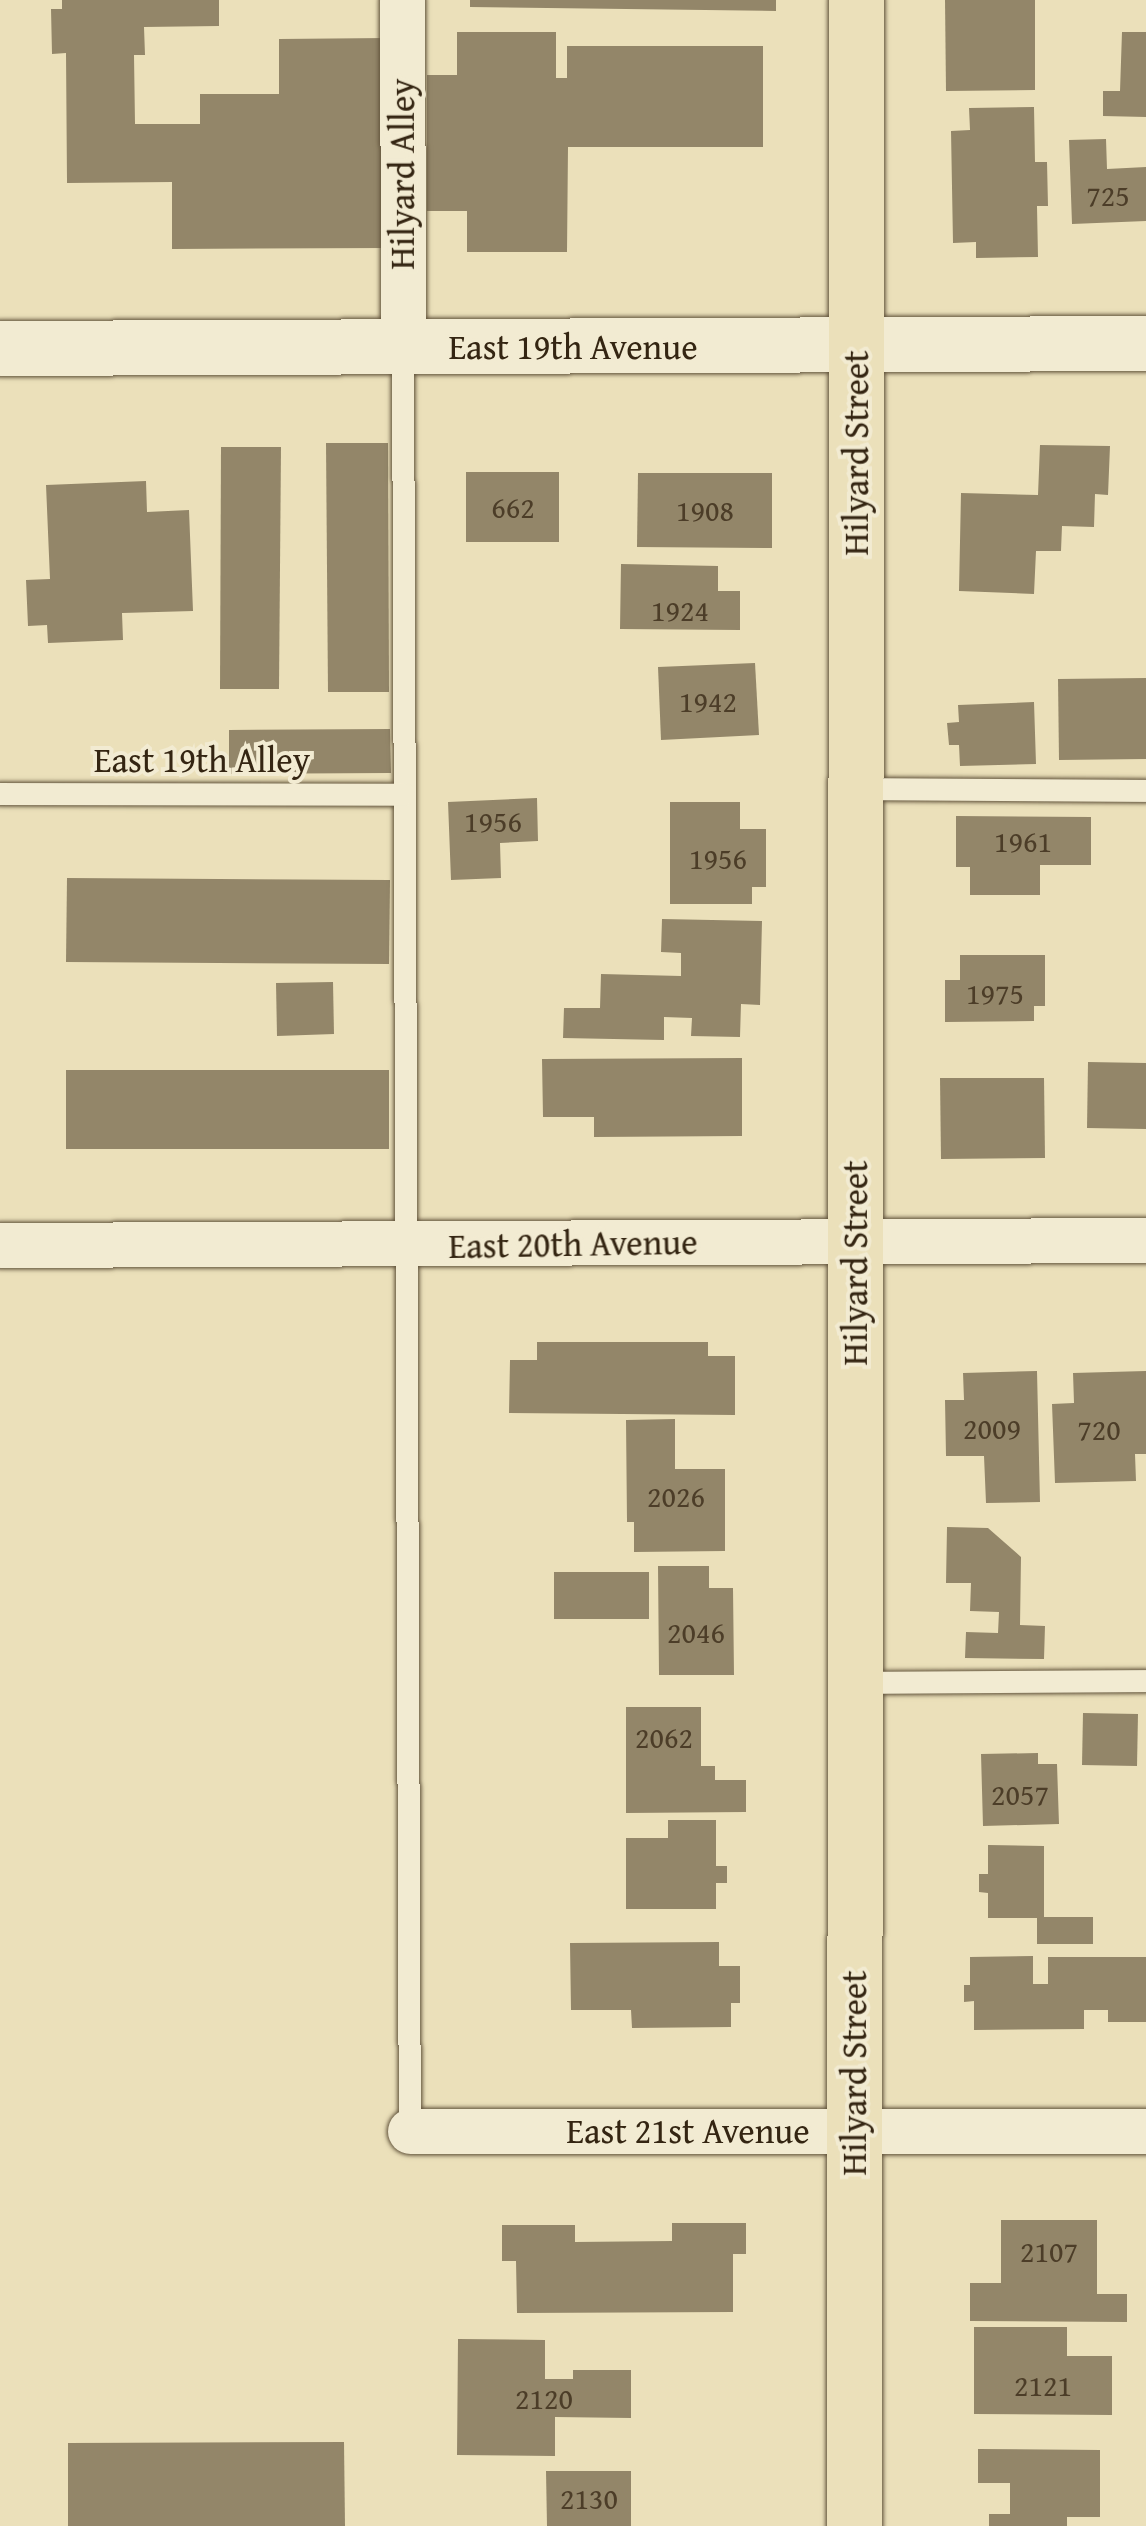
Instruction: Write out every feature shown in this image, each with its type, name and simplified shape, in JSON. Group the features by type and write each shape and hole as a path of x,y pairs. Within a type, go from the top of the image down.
{"main road":[{"name":"Hilyard Street","path":"854,2526 856,0"}],"street":[{"name":"Hilyard Alley","path":"402,0 402,348"},
{"name":"East 19th Avenue","path":"0,348 1146,343"},
{"name":"East 20th Avenue","path":"0,1246 1146,1240"},
{"name":"East 21st Avenue","path":"410,2131 1146,2131"}],"lane":[{"path":"402,348 410,2131"},
{"path":"855,789 1146,791"},
{"name":"East 19th Alley","path":"0,794 404,795"},
{"path":"854,1683 1146,1681"}],"building":[{"path":"62,0 219,0 219,26 144,27 145,55 134,55 135,124 200,124 200,94 279,94 279,39 386,38 387,248 172,249 172,182 67,183 66,53 52,54 51,9 62,9"},
{"path":"470,0 776,0 776,11 470,7"},
{"path":"945,0 1035,0 1035,90 946,91"},
{"path":"457,32 556,32 556,78 567,78 567,46 763,46 763,147 568,147 567,252 467,252 467,211 427,211 427,75 457,75"},
{"path":"1122,32 1146,32 1146,117 1103,116 1103,91 1120,91"},
{"path":"1034,107 1035,162 1047,162 1048,206 1037,206 1038,257 976,258 976,242 953,243 951,131 970,130 969,108"},
{"path":"1106,139 1107,169 1146,167 1146,221 1072,224 1069,140"},
{"path":"326,443 388,443 389,692 328,692"},
{"path":"1040,445 1110,446 1108,495 1095,494 1094,527 1062,526 1061,551 1036,551 1034,594 959,591 961,493 1038,495"},
{"path":"221,447 281,447 279,689 220,689"},
{"path":"466,472 559,472 559,542 466,542"},
{"path":"638,473 772,473 772,548 637,547"},
{"path":"146,481 147,512 189,510 193,611 122,613 123,640 48,643 47,625 28,626 26,580 50,579 46,485"},
{"path":"621,564 718,566 718,591 740,591 740,630 620,629"},
{"path":"755,663 759,735 661,740 658,667"},
{"path":"1146,678 1146,759 1059,760 1058,679"},
{"path":"1034,702 1036,764 960,766 959,745 949,745 947,723 959,722 958,705"},
{"path":"390,729 391,773 229,774 229,730"},
{"path":"537,798 538,841 500,843 501,878 451,880 448,802"},
{"path":"670,802 740,802 740,829 766,829 766,887 752,887 752,904 670,904"},
{"path":"956,816 1091,817 1091,865 1040,865 1040,895 970,895 970,867 956,867"},
{"path":"67,878 390,880 389,964 66,962"},
{"path":"662,919 762,921 760,1005 741,1004 740,1037 691,1036 692,1018 664,1017 664,1040 563,1038 564,1008 600,1008 601,974 681,976 681,953 661,952"},
{"path":"960,955 1045,955 1045,1006 1034,1006 1034,1021 945,1022 945,980 960,980"},
{"path":"333,982 334,1034 277,1036 276,983"},
{"path":"742,1058 742,1136 594,1137 594,1117 543,1117 542,1059"},
{"path":"1088,1062 1146,1063 1146,1129 1087,1128"},
{"path":"66,1070 389,1070 389,1149 66,1149"},
{"path":"940,1078 1044,1078 1045,1158 941,1159"},
{"path":"537,1342 708,1342 708,1356 735,1356 735,1415 509,1413 510,1360 537,1360"},
{"path":"1037,1371 1040,1502 986,1503 984,1456 946,1456 945,1400 964,1400 963,1373"},
{"path":"1146,1371 1146,1454 1135,1454 1136,1481 1055,1483 1052,1404 1074,1403 1073,1373"},
{"path":"675,1419 675,1469 725,1469 725,1551 634,1552 634,1522 627,1522 626,1420"},
{"path":"947,1527 988,1528 1021,1557 1020,1625 1045,1626 1044,1659 965,1658 966,1632 998,1633 999,1612 970,1611 971,1583 946,1583"},
{"path":"658,1566 709,1566 709,1588 733,1588 734,1675 659,1675"},
{"path":"554,1572 649,1572 649,1619 554,1619"},
{"path":"626,1707 701,1707 701,1766 715,1766 715,1780 746,1780 746,1812 626,1813"},
{"path":"1083,1713 1138,1714 1137,1766 1082,1765"},
{"path":"1038,1753 1038,1764 1057,1764 1059,1824 983,1826 981,1754"},
{"path":"668,1820 716,1820 716,1866 727,1866 727,1883 716,1883 716,1909 626,1909 626,1838 668,1838"},
{"path":"988,1845 1044,1846 1044,1917 1093,1917 1093,1944 1037,1944 1037,1918 988,1918 988,1893 979,1892 979,1874 988,1874"},
{"path":"719,1942 719,1966 740,1966 740,2003 731,2003 731,2027 632,2028 631,2010 571,2010 570,1943"},
{"path":"1033,1956 1033,1984 1048,1984 1048,1957 1146,1957 1146,2022 1108,2022 1108,2010 1084,2010 1084,2029 974,2030 974,2001 964,2002 964,1985 970,1985 970,1957"},
{"path":"1001,2220 1097,2220 1097,2294 1127,2294 1127,2322 970,2321 970,2283 1001,2283"},
{"path":"672,2223 746,2223 746,2254 733,2254 733,2312 517,2313 516,2261 502,2261 502,2225 575,2225 575,2242 672,2241"},
{"path":"974,2327 1067,2327 1067,2356 1112,2356 1112,2415 974,2414"},
{"path":"458,2339 545,2340 545,2379 573,2379 573,2370 631,2370 631,2418 555,2417 555,2456 457,2455"},
{"path":"344,2442 345,2526 68,2526 68,2443"},
{"path":"978,2449 1100,2450 1100,2517 1067,2517 1067,2526 989,2526 989,2514 1010,2514 1010,2483 978,2483"},
{"path":"546,2471 631,2471 631,2526 547,2526"}]}
